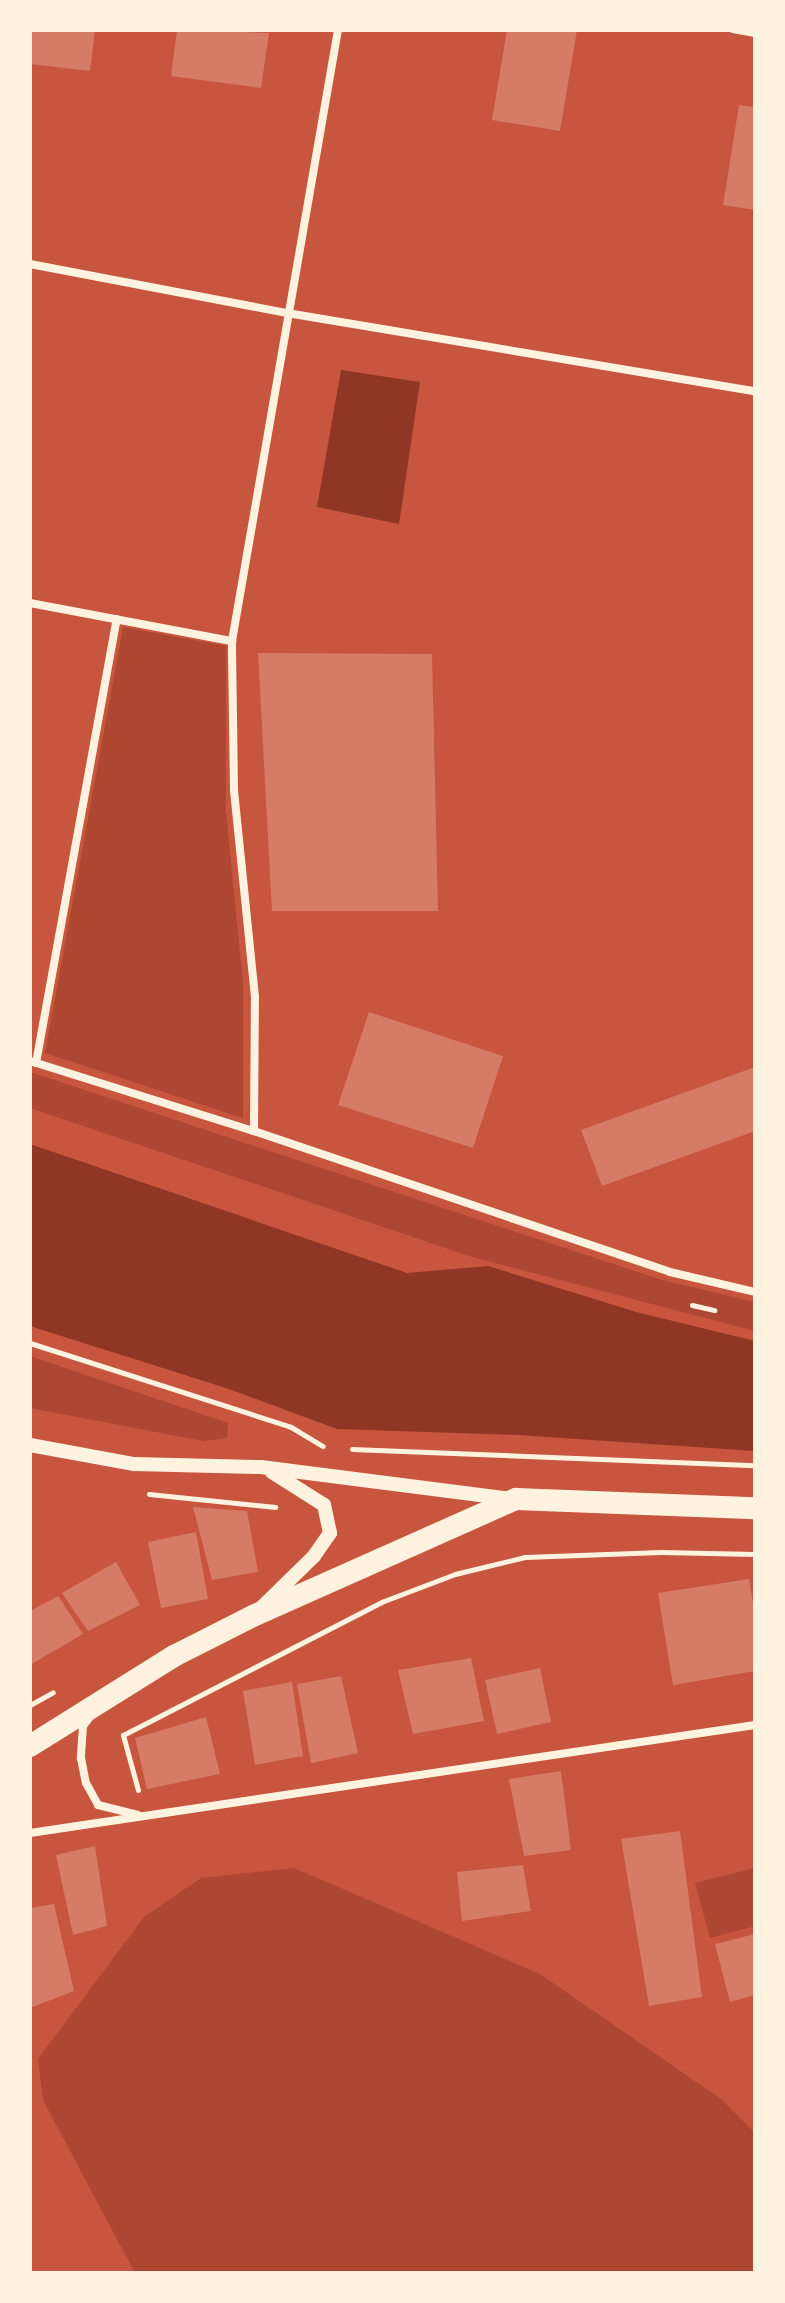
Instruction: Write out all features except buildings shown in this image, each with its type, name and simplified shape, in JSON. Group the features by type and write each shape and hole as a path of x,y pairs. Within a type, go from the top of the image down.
{"highway":[{"path":"30,1746 108,1696 253,1616 516,1499 755,1508"}],"street":[{"path":"254,1131 255,997 234,791 232,641 338,30"},
{"path":"30,264 287,313 755,391"},
{"path":"30,603 232,641"},
{"path":"117,619 33,1062 254,1131 670,1272 755,1292"},
{"path":"30,1445 134,1464 261,1467 516,1499"},
{"path":"253,1616 314,1556 330,1533 324,1505 261,1467"},
{"path":"108,1696 83,1726 81,1758 86,1783 98,1805 143,1817"},
{"path":"30,1833 755,1725"}],"path":[{"path":"732,30 755,34"},
{"path":"30,1343 291,1427 325,1448 312,1447"},
{"path":"341,1448 755,1465"},
{"path":"140,1493 280,1507"},
{"path":"140,1799 123,1735 384,1601 455,1574 525,1557 661,1552 755,1554"},
{"path":"30,1705 65,1685"}],"shaded area":[{"path":"341,370 420,382 399,524 317,507"},
{"path":"123,627 226,646 226,812 243,983 243,1118 45,1053"},
{"path":"30,1072 662,1280 755,1302 755,1331 472,1257 30,1108"},
{"path":"30,1144 407,1273 488,1266 636,1312 755,1341 755,1451 518,1435 337,1429 229,1389 30,1326"},
{"path":"30,1356 228,1423 227,1438 203,1441 30,1408"},
{"path":"294,1868 540,1974 721,2099 755,2133 755,2273 135,2273 43,2100 38,2059 144,1917 201,1878"},
{"path":"755,1868 755,1926 710,1938 695,1883"}]}
